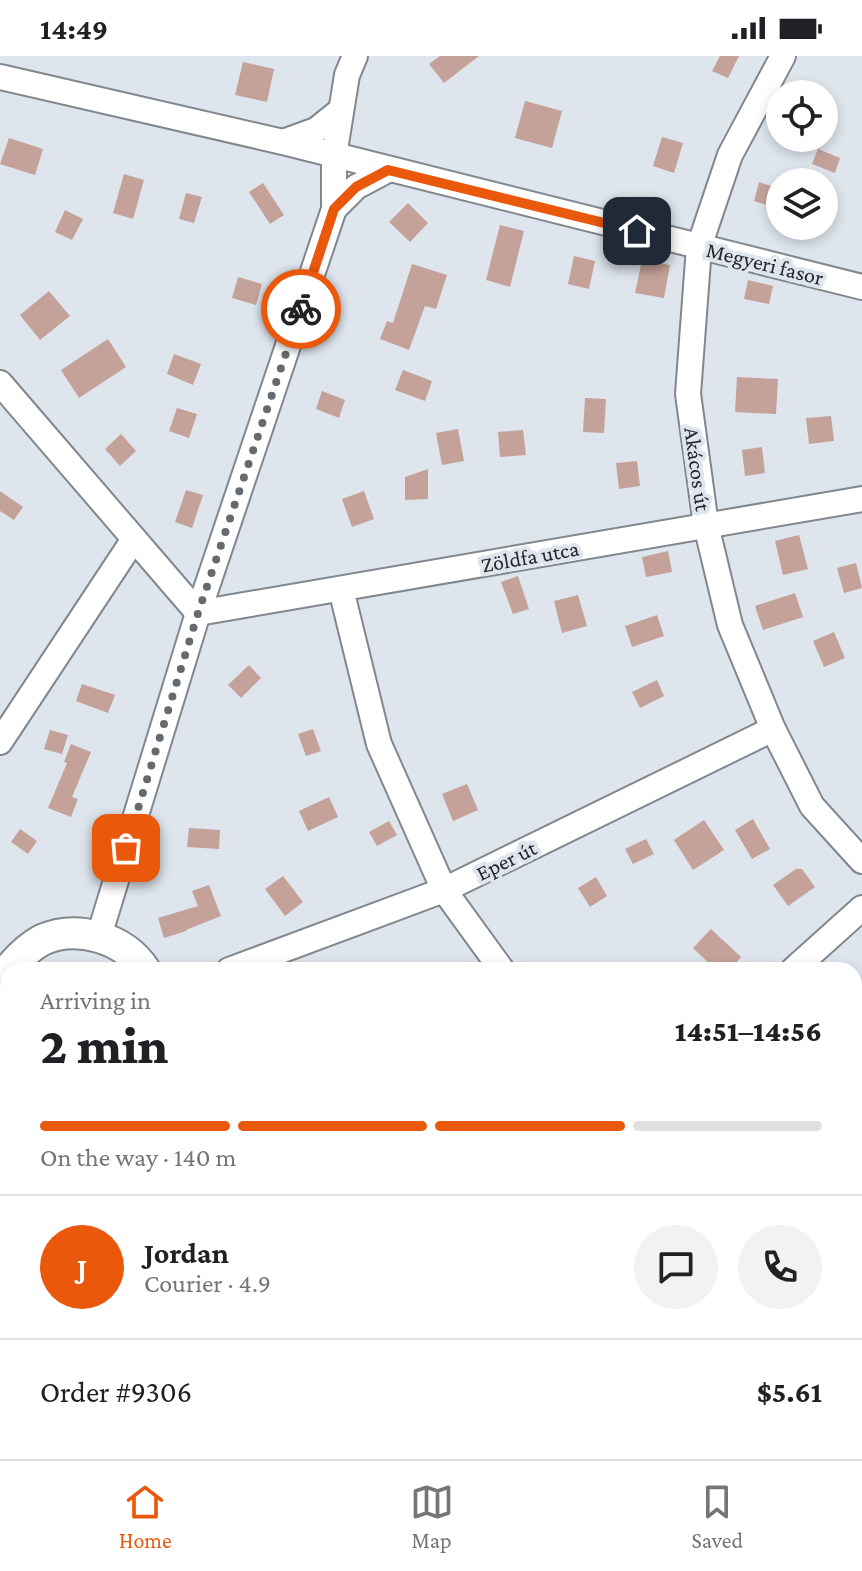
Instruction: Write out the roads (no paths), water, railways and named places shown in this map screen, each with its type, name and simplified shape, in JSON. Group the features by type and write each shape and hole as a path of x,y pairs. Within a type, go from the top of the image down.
{"street":[{"path":"2,56 26,84"},
{"path":"99,936 198,613 334,209 334,156 351,65 330,56"},
{"name":"Akácos út","path":"783,56 730,155 699,247 688,394 706,525 730,625 773,729 812,806 862,861"},
{"path":"0,77 283,142 316,130 341,110"},
{"name":"Megyeri fasor","path":"283,142 862,287"},
{"path":"334,209 356,187 388,170"},
{"path":"2,389 198,613"},
{"name":"Zöldfa utca","path":"198,613 862,499"},
{"path":"0,742 134,539"},
{"path":"341,589 379,744 444,890 496,962"},
{"name":"Eper út","path":"250,962 444,890 773,729"},
{"path":"802,962 862,908"},
{"path":"11,962 42,940 71,933 99,936 122,947 137,962"}]}
